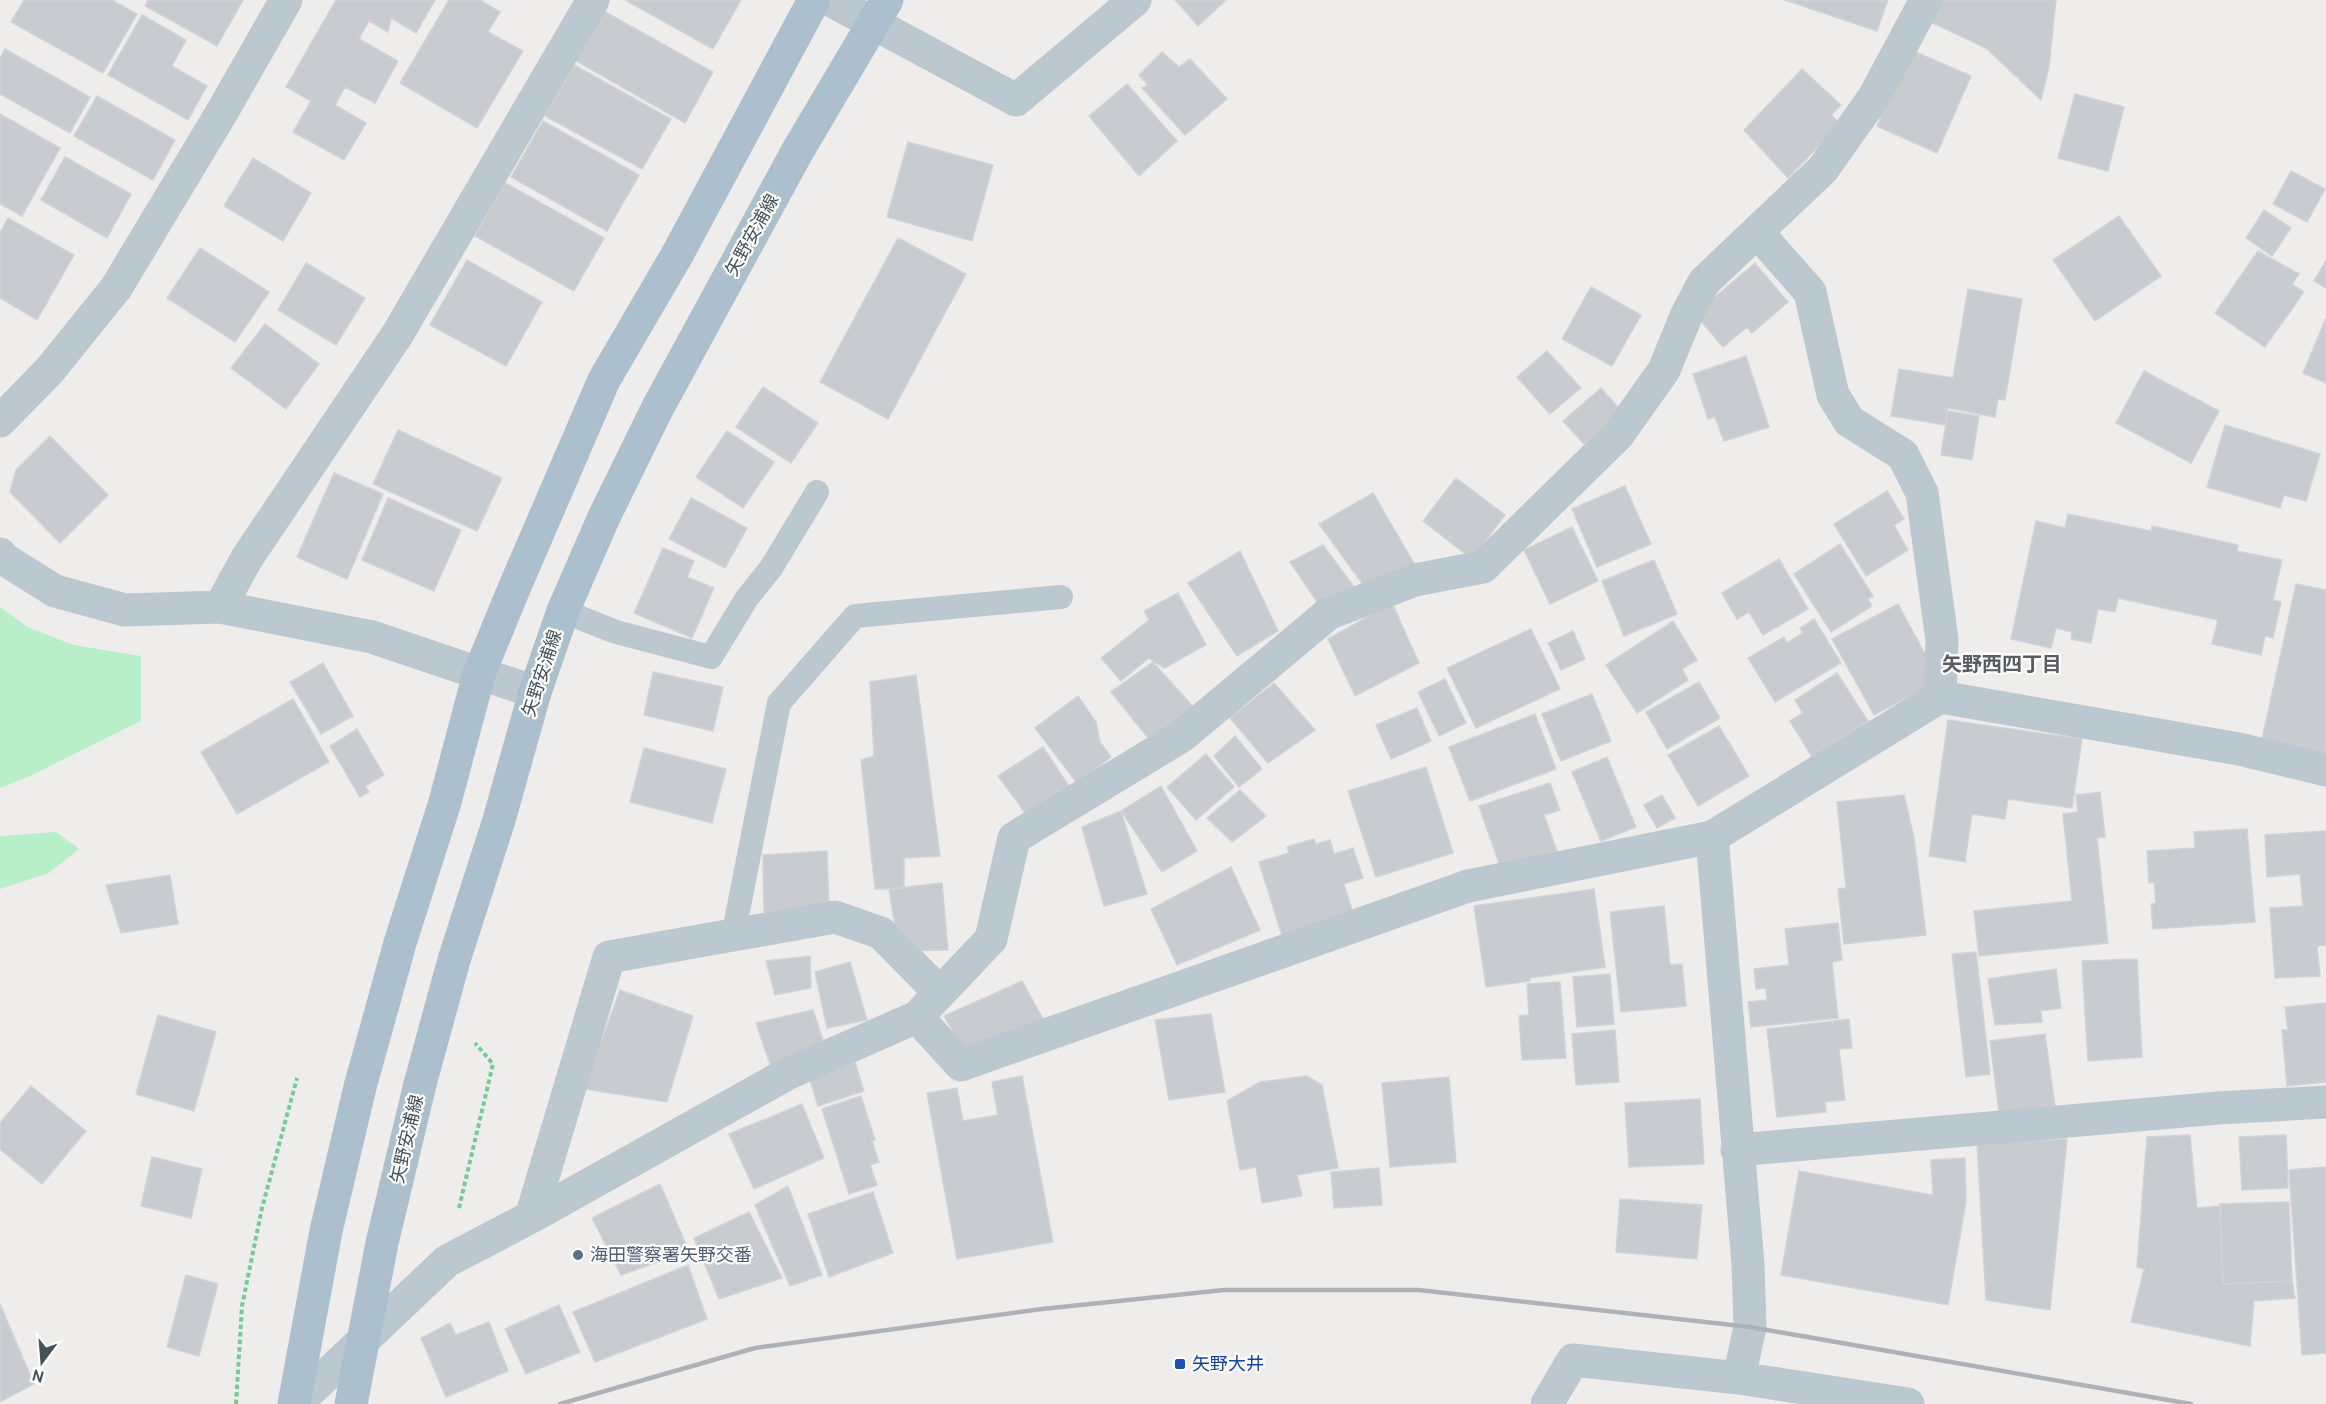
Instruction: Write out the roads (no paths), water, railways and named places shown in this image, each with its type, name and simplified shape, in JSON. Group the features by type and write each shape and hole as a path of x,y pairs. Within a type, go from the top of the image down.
{"main road":[{"path":"295,1404 326,1231 365,1070 400,943 445,802 479,674 604,381 677,255 814,0"},
{"name":"矢野安浦線","path":"351,1404 382,1243 420,1084 454,960 499,820 535,692 563,610 604,518 657,409 797,153 880,12"}],"street":[{"path":"0,421 49,371 116,288 222,112 286,0"},
{"path":"830,0 880,12 1016,100 1135,0"},
{"path":"295,1404 447,1261 531,1217 787,1074 917,1017 991,939 1014,838 1182,736 1328,614 1415,580 1483,567 1618,435 1664,370 1687,314 1704,282 1823,170 1874,97 1926,0"},
{"path":"220,607 247,558 397,335 590,1"},
{"path":"1757,232 1810,292 1833,395 1838,404 1849,421 1903,455 1922,493 1942,640 1940,697"},
{"path":"0,554 4,559 54,591 124,610 220,607 372,637 535,692"},
{"path":"917,1017 961,1065 1468,886 1712,837 1940,697 2240,749 2326,770"},
{"path":"1712,837 1748,1264 1749,1326 1739,1377"},
{"path":"531,1217 609,957 835,917 881,933 940,993"},
{"path":"1737,1150 2218,1108 2326,1101"},
{"path":"1547,1404 1573,1360 1739,1377 1908,1404"}],"lane":[{"path":"563,610 616,632 711,657 747,598 771,568 817,492"},
{"path":"733,936 779,703 855,616 1061,597"}],"railway":[{"path":"560,1404 755,1348 1042,1309 1224,1290 1419,1290 1750,1327 2191,1404"}],"place":[{"name":"海田警察署矢野交番","path":"578,1255"},
{"name":"矢野大井","path":"1180,1364"}],"district":[{"name":"矢野西四丁目","path":"2002,664"}]}
